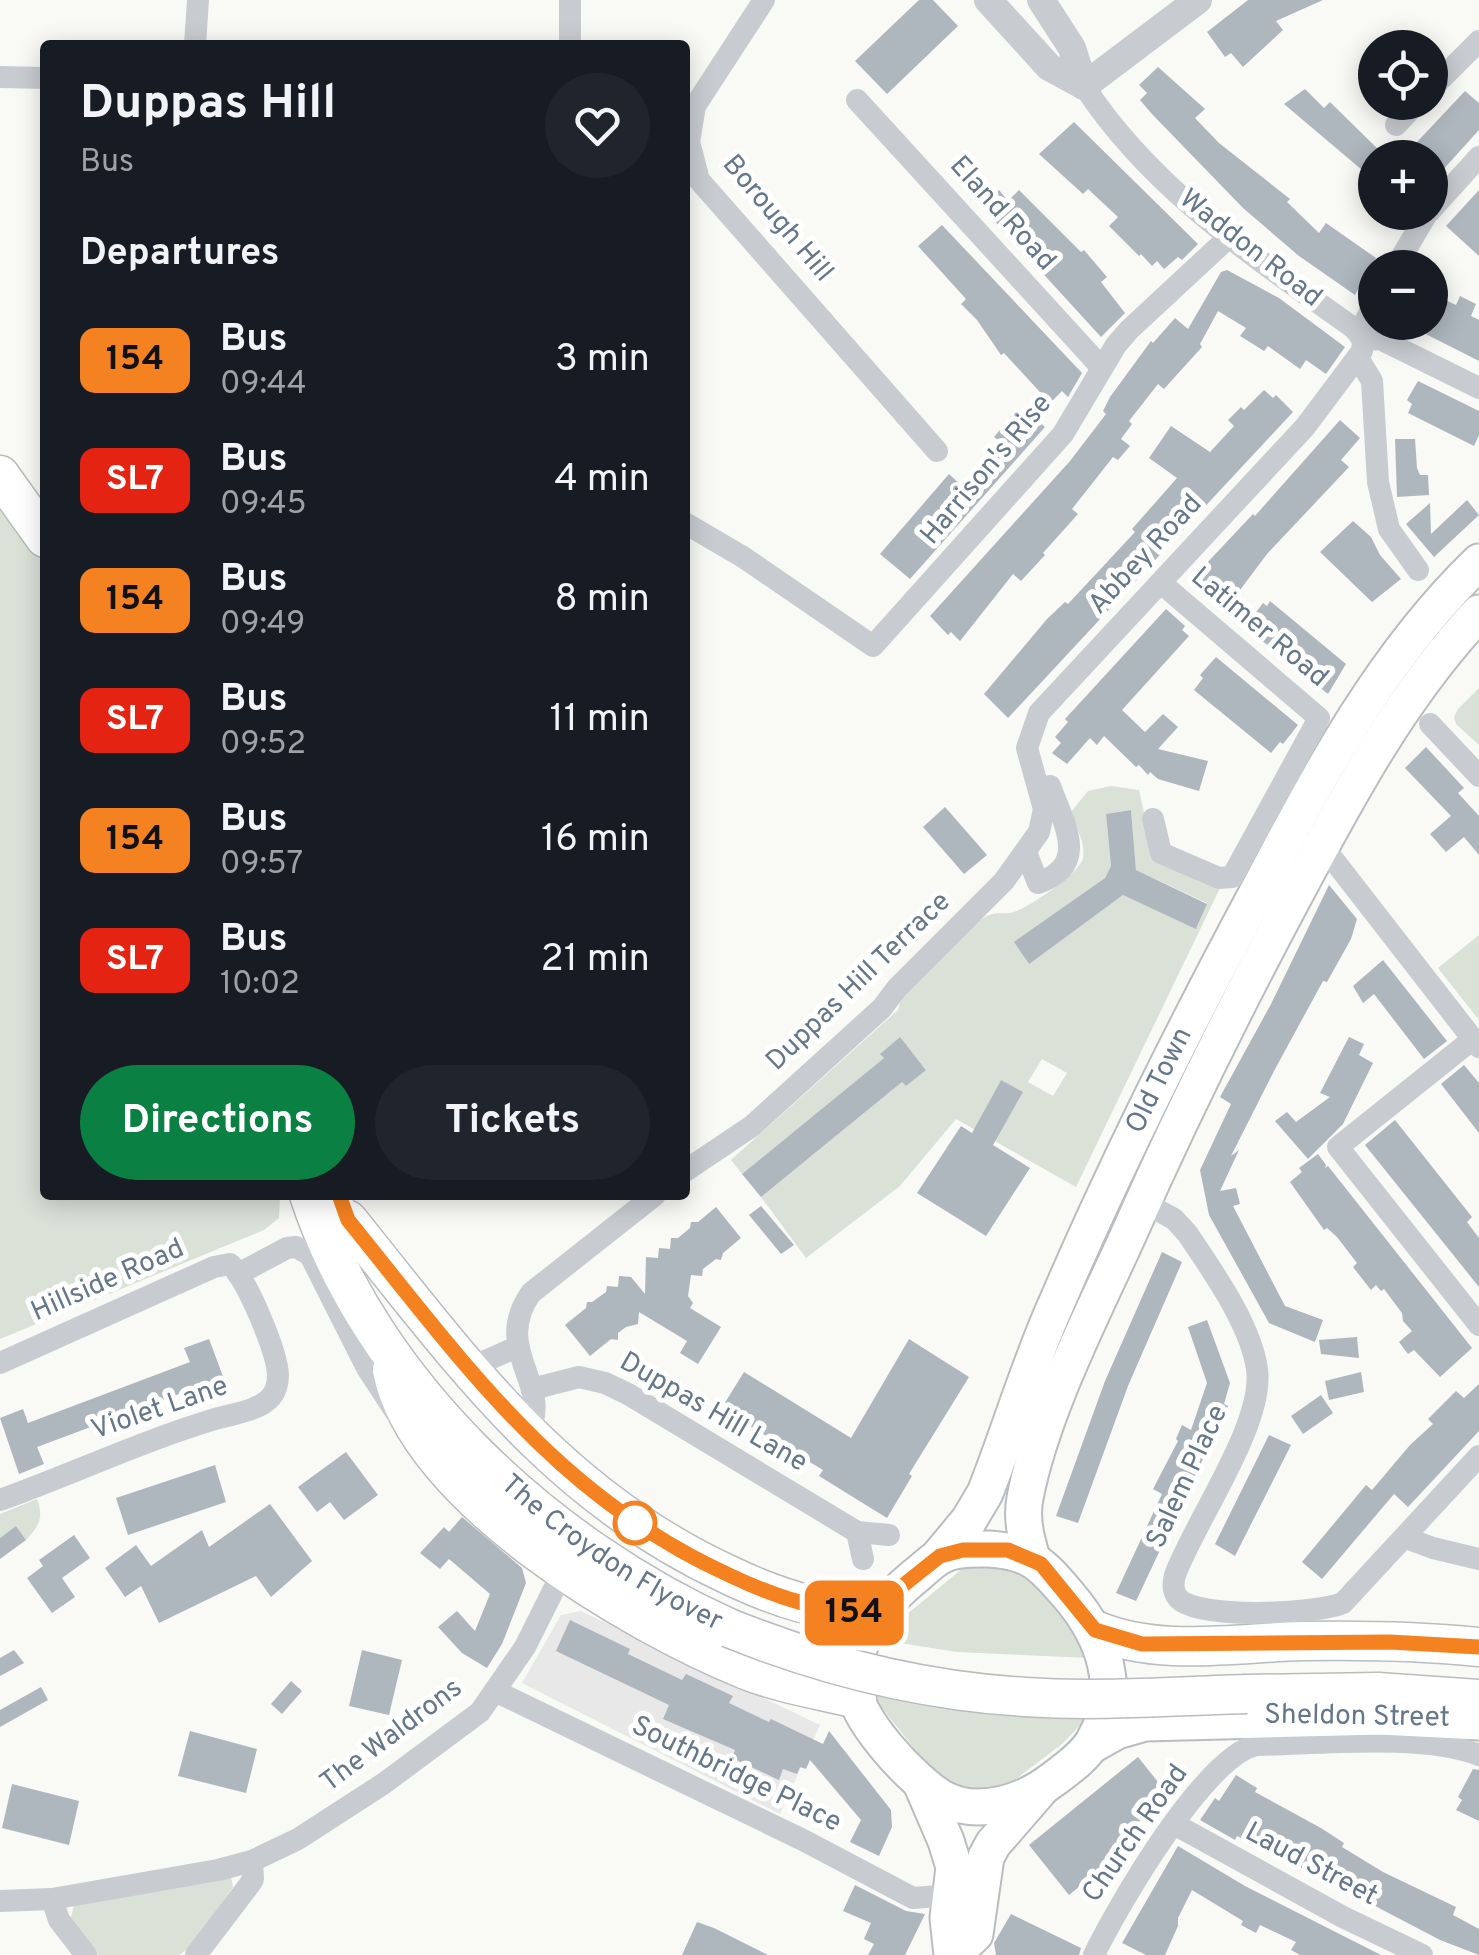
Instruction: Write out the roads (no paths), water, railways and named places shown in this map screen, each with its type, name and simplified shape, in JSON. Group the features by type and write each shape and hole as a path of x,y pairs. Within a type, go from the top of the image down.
{"highway":[{"path":"0,475 40,531"},
{"name":"The Croydon Flyover","path":"312,1200 334,1258 388,1352 484,1461 541,1514 624,1573 731,1618 795,1653 862,1672 994,1695 1100,1698 1378,1692 1479,1698"},
{"path":"344,1207 462,1363 528,1434 614,1509 716,1570 812,1606 838,1612 875,1613"},
{"name":"The Croydon Flyover","path":"344,1207 378,1282 408,1332 464,1406 510,1456 616,1542 731,1618 767,1620 862,1650 906,1659 992,1670 1365,1666 1479,1671"},
{"path":"388,1352 403,1405 430,1450 495,1516 563,1571 616,1607 673,1638 750,1672 856,1699"},
{"path":"1095,1630 1123,1640 1164,1646 1308,1641 1479,1647"}],"main road":[{"name":"Old Town","path":"940,1556 982,1499 1056,1302 1142,1116 1330,756 1418,627 1479,562"},
{"name":"Old Town","path":"1032,1558 1023,1516 1035,1462 1087,1324 1142,1202 1234,1010 1322,845 1393,721 1479,613"},
{"path":"1039,1790 1000,1804 968,1806 937,1795 872,1727 856,1699 857,1660 875,1613 896,1591 940,1556 963,1550 1008,1550 1032,1558 1050,1573 1095,1630 1105,1658 1106,1709 1092,1745"},
{"path":"953,1955 975,1934 986,1857 993,1844 1039,1790 1092,1745 1117,1731 1144,1723 1343,1718 1479,1722"},
{"path":"921,1782 950,1850 954,1875 948,1926 953,1955"}],"street":[{"path":"194,40 198,0"},
{"path":"570,0 570,40"},
{"name":"Borough Hill","path":"764,0 696,106 690,142 700,180 937,451"},
{"path":"988,0 1049,66 1084,86 1198,0"},
{"name":"Waddon Road","path":"1041,0 1072,48 1084,86 1160,176 1228,238 1360,344 1380,339 1479,388"},
{"path":"1448,72 1479,41"},
{"path":"0,77 40,78"},
{"name":"Eland Road","path":"857,100 1102,368"},
{"path":"1396,124 1400,120"},
{"path":"1448,191 1479,157"},
{"name":"Harrison's Rise","path":"690,526 743,556 868,645 875,645 1063,434 1129,330 1228,238"},
{"name":"Abbey Road","path":"1031,736 1040,713 1305,427 1361,340"},
{"path":"1360,344 1372,381 1378,482 1390,529 1418,570"},
{"name":"Latimer Road","path":"1153,819 1161,853 1219,878 1232,876 1319,718 1161,583"},
{"path":"1430,724 1479,776"},
{"path":"1026,852 1038,883 1062,868 1071,844 1031,736"},
{"name":"Duppas Hill Terrace","path":"690,1168 752,1126 891,1000 897,988 1004,881 1039,832 1044,808 1030,768 1027,748 1031,736"},
{"path":"1322,845 1476,1043 1338,1147 1479,1325"},
{"path":"528,1434 534,1413 532,1389 517,1347 516,1318 532,1293 649,1200"},
{"name":"Salem Place","path":"1142,1202 1174,1218 1187,1233 1248,1335 1258,1370 1251,1416 1182,1556 1173,1583 1175,1594 1193,1607 1214,1611 1319,1610 1336,1606 1354,1595 1406,1538"},
{"path":"238,1274 287,1248 296,1247 310,1256 374,1380 392,1408 430,1450"},
{"name":"Hillside Road","path":"0,1363 214,1267 230,1264 238,1274"},
{"name":"Violet Lane","path":"0,1500 166,1436 256,1408 270,1398 278,1383 277,1368 238,1274"},
{"path":"462,1363 483,1362 517,1347"},
{"name":"Duppas Hill Lane","path":"532,1389 579,1377 604,1383 858,1532 890,1535"},
{"path":"1479,1456 1440,1494 1406,1538 1479,1559"},
{"path":"858,1532 862,1559"},
{"name":"The Waldrons","path":"0,1901 52,1899 172,1880 252,1861 298,1839 461,1729 497,1692 525,1647 563,1571"},
{"name":"Southbridge Place","path":"497,1692 803,1840 913,1898 952,1895"},
{"name":"Sheldon Street","path":"1235,1753 1257,1745 1414,1743 1459,1747 1479,1755"},
{"name":"Church Road","path":"1094,1955 1118,1908 1174,1824 1235,1753"},
{"name":"Laud Street","path":"1174,1824 1343,1917 1422,1955"},
{"path":"196,1955 253,1879 252,1861"},
{"path":"52,1899 59,1920 86,1955"}]}
